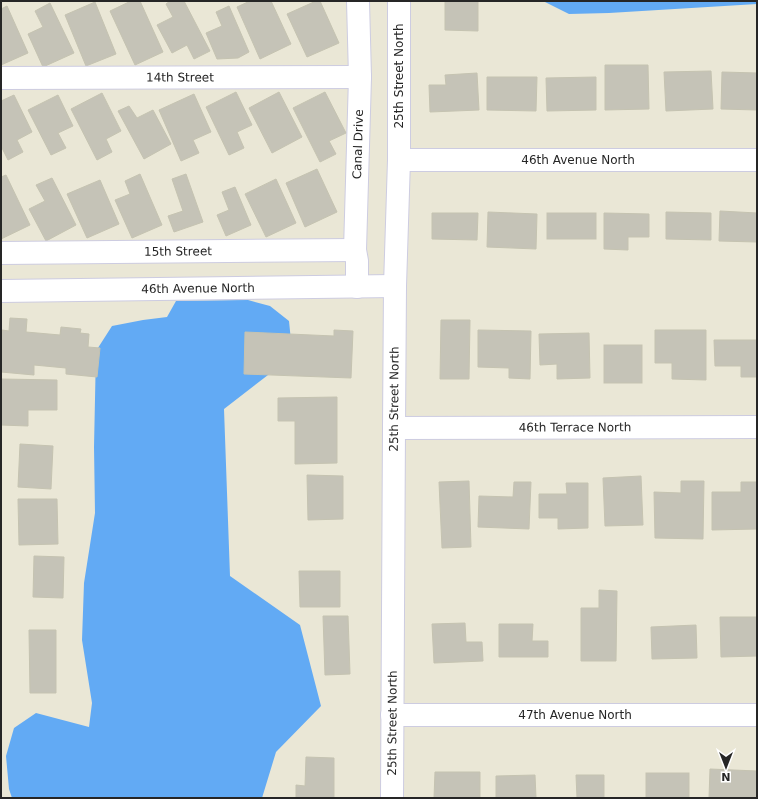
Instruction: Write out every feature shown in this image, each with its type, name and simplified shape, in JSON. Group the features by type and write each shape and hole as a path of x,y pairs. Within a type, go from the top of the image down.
{"street":[{"name":"Canal Drive","path":"357,287 357,261 355,250 360,77 358,1"},
{"name":"25th Street North","path":"392,798 395,286 399,160 399,1"},
{"name":"14th Street","path":"1,78 360,77"},
{"name":"46th Avenue North","path":"399,160 757,160"},
{"name":"15th Street","path":"1,252 355,250"},
{"name":"46th Avenue North","path":"1,291 395,286"},
{"name":"46th Terrace North","path":"394,428 757,427"},
{"name":"47th Avenue North","path":"392,715 757,715"}],"water":[{"path":"543,1 757,1 757,4 569,14"},
{"path":"248,300 270,306 289,321 292,351 268,375 224,409 230,576 300,625 321,706 276,752 262,798 12,798 9,789 6,756 14,728 36,713 89,727 92,703 82,640 84,583 95,513 94,447 96,351 112,326 167,317 176,301"}],"building":[{"path":"131,1 140,1 163,52 135,65 110,11"},
{"path":"170,1 184,1 210,51 194,59 187,45 172,53 157,25 173,17 166,4"},
{"path":"250,1 271,1 291,44 260,59 237,7"},
{"path":"316,1 320,1 339,43 307,57 287,14"},
{"path":"445,1 478,1 478,31 445,30"},
{"path":"95,2 116,54 86,66 65,15"},
{"path":"50,3 74,53 43,67 28,34 43,27 35,11"},
{"path":"7,6 28,53 1,65 1,9"},
{"path":"229,6 249,52 238,58 217,59 206,33 222,26 216,12"},
{"path":"605,65 648,65 649,109 605,110"},
{"path":"711,71 713,109 666,111 664,72"},
{"path":"722,72 757,73 757,110 721,109"},
{"path":"477,73 479,110 430,112 429,85 446,85 445,75"},
{"path":"487,77 537,77 536,111 487,110"},
{"path":"596,77 596,110 547,111 546,78"},
{"path":"236,92 252,125 237,132 244,148 229,155 206,107"},
{"path":"279,92 302,137 272,153 249,108"},
{"path":"325,92 346,133 329,141 336,154 320,162 293,108"},
{"path":"102,93 121,131 106,139 112,152 97,160 71,109"},
{"path":"194,94 211,132 193,140 199,153 181,161 159,110"},
{"path":"14,95 32,132 17,140 23,152 8,160 1,146 1,101"},
{"path":"58,95 73,126 58,133 66,148 51,155 28,110"},
{"path":"129,106 137,118 153,110 171,144 144,159 118,111"},
{"path":"317,169 337,212 305,227 286,183"},
{"path":"140,174 162,225 132,238 115,200 130,194 125,181"},
{"path":"186,174 203,222 174,232 168,216 183,211 172,179"},
{"path":"6,175 30,225 1,239 1,177"},
{"path":"52,178 76,225 46,241 29,209 45,201 36,185"},
{"path":"276,179 296,223 266,237 245,194"},
{"path":"100,180 119,224 87,238 67,194"},
{"path":"235,187 251,225 226,236 217,215 229,210 222,192"},
{"path":"720,211 757,213 757,242 719,241"},
{"path":"488,212 537,214 536,249 487,247"},
{"path":"666,212 711,213 711,240 666,239"},
{"path":"432,213 478,213 477,240 432,239"},
{"path":"547,213 596,213 596,239 547,239"},
{"path":"604,213 649,214 649,237 628,237 628,250 604,249"},
{"path":"10,318 27,319 26,332 60,335 61,327 81,329 80,333 89,334 88,347 100,348 97,377 66,374 66,368 34,365 34,375 1,372 2,330 9,331"},
{"path":"441,320 470,320 469,379 440,379"},
{"path":"334,330 353,331 351,378 244,374 245,332 334,336"},
{"path":"478,330 531,331 530,379 509,378 509,368 478,367"},
{"path":"655,330 706,330 706,380 672,379 672,363 655,363"},
{"path":"589,333 590,378 557,379 557,364 540,365 539,334"},
{"path":"714,340 757,340 757,377 741,377 741,366 715,366"},
{"path":"604,345 642,345 642,383 604,383"},
{"path":"1,379 57,380 57,410 28,410 28,426 1,425"},
{"path":"337,397 337,463 295,464 295,421 278,421 278,398"},
{"path":"20,444 53,446 51,489 18,487"},
{"path":"307,475 343,476 343,519 308,520"},
{"path":"641,476 643,525 605,526 603,478"},
{"path":"469,481 471,547 442,548 439,482"},
{"path":"681,481 704,481 703,539 655,538 654,492 681,493"},
{"path":"514,482 531,482 529,529 478,527 479,496 513,497"},
{"path":"741,482 757,482 757,529 712,530 712,492 741,492"},
{"path":"566,483 588,483 588,528 558,529 558,518 539,518 539,494 567,494"},
{"path":"18,499 57,499 58,544 19,545"},
{"path":"34,556 64,557 63,598 33,597"},
{"path":"299,571 340,571 340,607 300,607"},
{"path":"599,590 617,591 616,661 581,661 581,608 599,608"},
{"path":"323,616 348,616 350,674 325,675"},
{"path":"720,617 757,617 757,656 721,657"},
{"path":"465,623 466,642 482,642 483,661 434,663 432,624"},
{"path":"499,624 533,624 532,641 548,641 548,657 499,657"},
{"path":"696,625 697,658 652,659 651,627"},
{"path":"29,630 56,630 56,693 30,693"},
{"path":"306,757 334,758 334,798 296,798 296,785 305,786"},
{"path":"710,769 757,771 757,798 709,798"},
{"path":"435,772 480,772 480,798 434,798"},
{"path":"646,773 689,773 689,798 646,798"},
{"path":"535,775 536,798 496,798 496,776"},
{"path":"576,775 604,775 604,798 577,798"}]}
